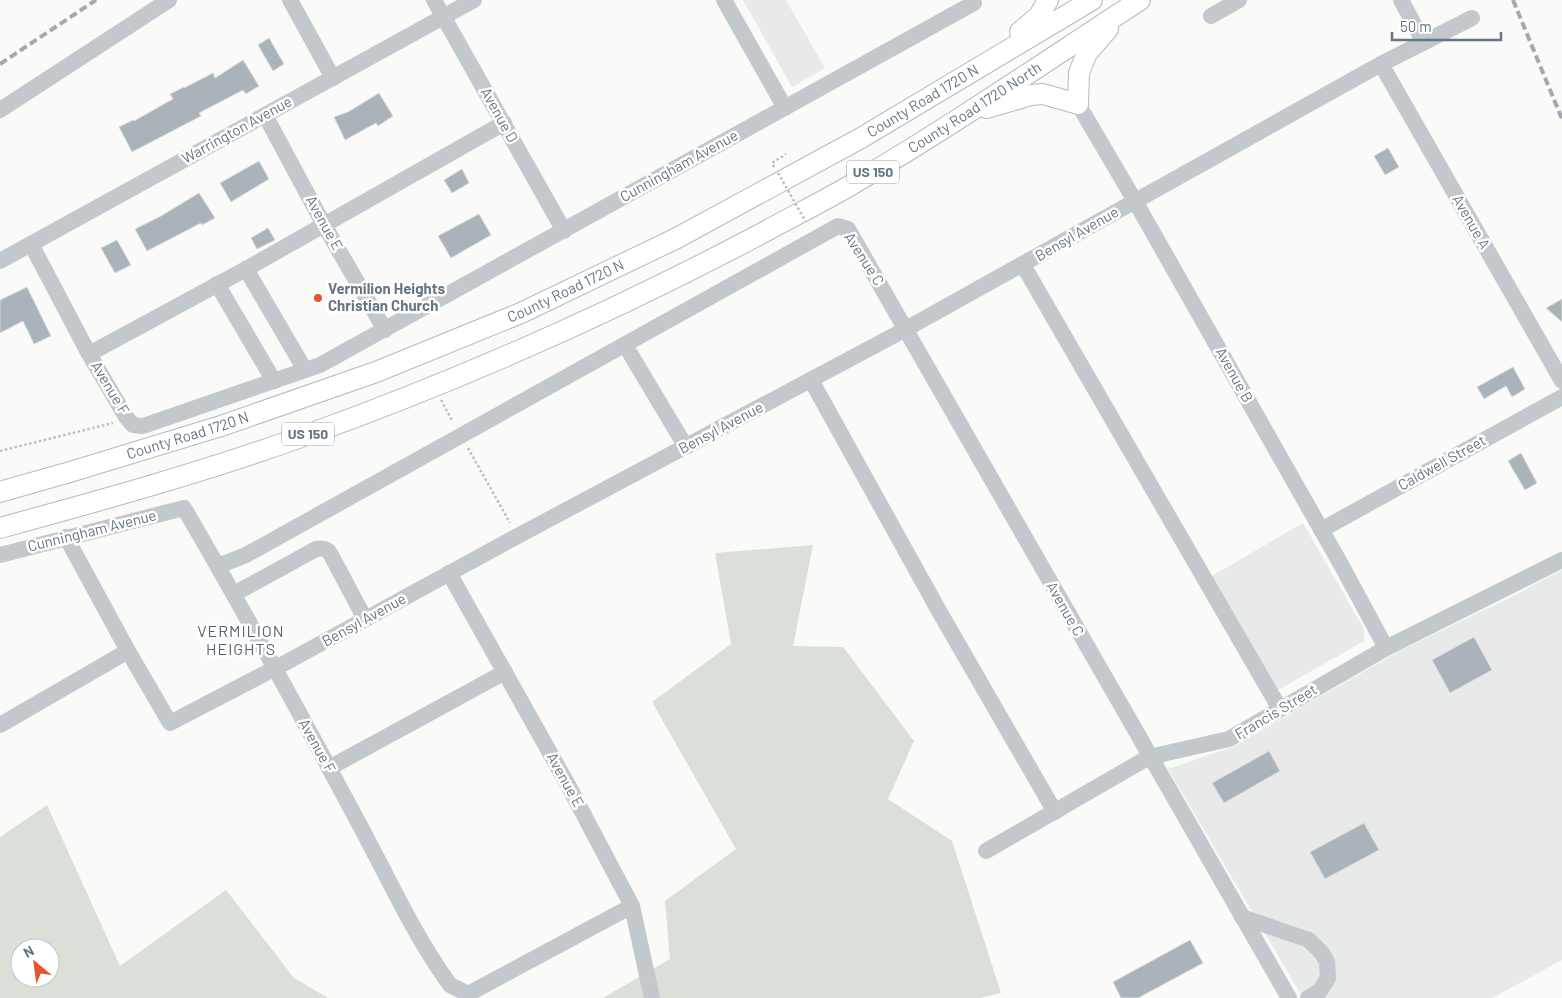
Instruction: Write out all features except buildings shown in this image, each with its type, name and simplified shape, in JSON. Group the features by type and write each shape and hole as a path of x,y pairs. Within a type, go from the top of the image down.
{"main road":[{"path":"972,72 1039,16 1048,0"},
{"name":"County Road 1720 N","path":"0,492 222,426 376,372 521,313 677,238 861,138 1092,0"},
{"path":"963,116 1031,95 1043,94 1078,104 1079,73 1087,53 1133,5"},
{"name":"County Road 1720 North","path":"0,528 181,477 304,436 512,354 606,312 715,258 851,185 963,116 1133,5"}],"street":[{"path":"0,110 168,0"},
{"path":"290,0 333,78"},
{"name":"Avenue D","path":"434,0 564,230"},
{"name":"Warrington Avenue","path":"0,261 474,0"},
{"path":"724,0 785,108"},
{"path":"1211,16 1239,0"},
{"path":"1401,0 1423,41"},
{"name":"Cunningham Avenue","path":"385,330 974,3"},
{"name":"Bensyl Avenue","path":"128,651 170,723 512,538 906,329 1381,64 1423,41 1472,18"},
{"name":"Avenue A","path":"1381,64 1562,381"},
{"name":"Avenue B","path":"1078,104 1135,200 1386,648"},
{"name":"Avenue E","path":"265,115 324,225 385,330"},
{"path":"89,354 246,269 504,123"},
{"name":"Avenue C","path":"625,345 838,226 848,229 1149,757 1289,998"},
{"name":"Avenue F","path":"30,244 89,354 132,425 143,426 320,365 385,330"},
{"path":"1023,265 1280,709"},
{"path":"246,269 305,370"},
{"path":"217,284 274,381"},
{"path":"218,566 246,555 625,345 686,447"},
{"path":"811,380 939,611 1055,812"},
{"name":"Caldwell Street","path":"1321,530 1562,397"},
{"name":"Cunningham Avenue","path":"0,555 184,508"},
{"name":"Avenue F","path":"184,508 234,594 384,868 416,932 450,985 468,994 632,906"},
{"path":"0,725 128,651 66,537"},
{"path":"234,594 316,549 323,548 331,554 365,619"},
{"name":"Francis Street","path":"986,851 1149,757 1229,739 1386,648 1562,560"},
{"name":"Avenue E","path":"449,573 632,906 652,998"},
{"path":"329,768 505,672"},
{"path":"1242,917 1309,940 1322,953 1327,962 1328,978 1320,991 1308,998"}],"path":[{"path":"772,163 786,154"},
{"path":"778,173 806,222"},
{"path":"440,399 510,523"},
{"path":"0,451 117,422"}],"shaded area":[{"path":"743,0 786,0 825,68 792,87"},
{"path":"1303,523 1364,629 1364,641 1271,694 1205,580"},
{"path":"813,545 793,646 843,647 914,741 888,799 952,841 1001,993 980,998 603,998 670,959 665,901 736,849 652,702 731,644 715,553"},
{"path":"1562,570 1562,960 1492,998 1303,998 1168,769 1235,746 1399,651"},
{"path":"47,805 120,966 226,890 294,978 328,998 0,998 0,837"}],"railway":[{"path":"0,64 96,0"},
{"path":"1513,0 1562,119"}],"place":[{"name":"Vermilion Heights Christian Church","path":"318,298"}],"district":[{"name":"VERMILION HEIGHTS","path":"241,640"}]}
